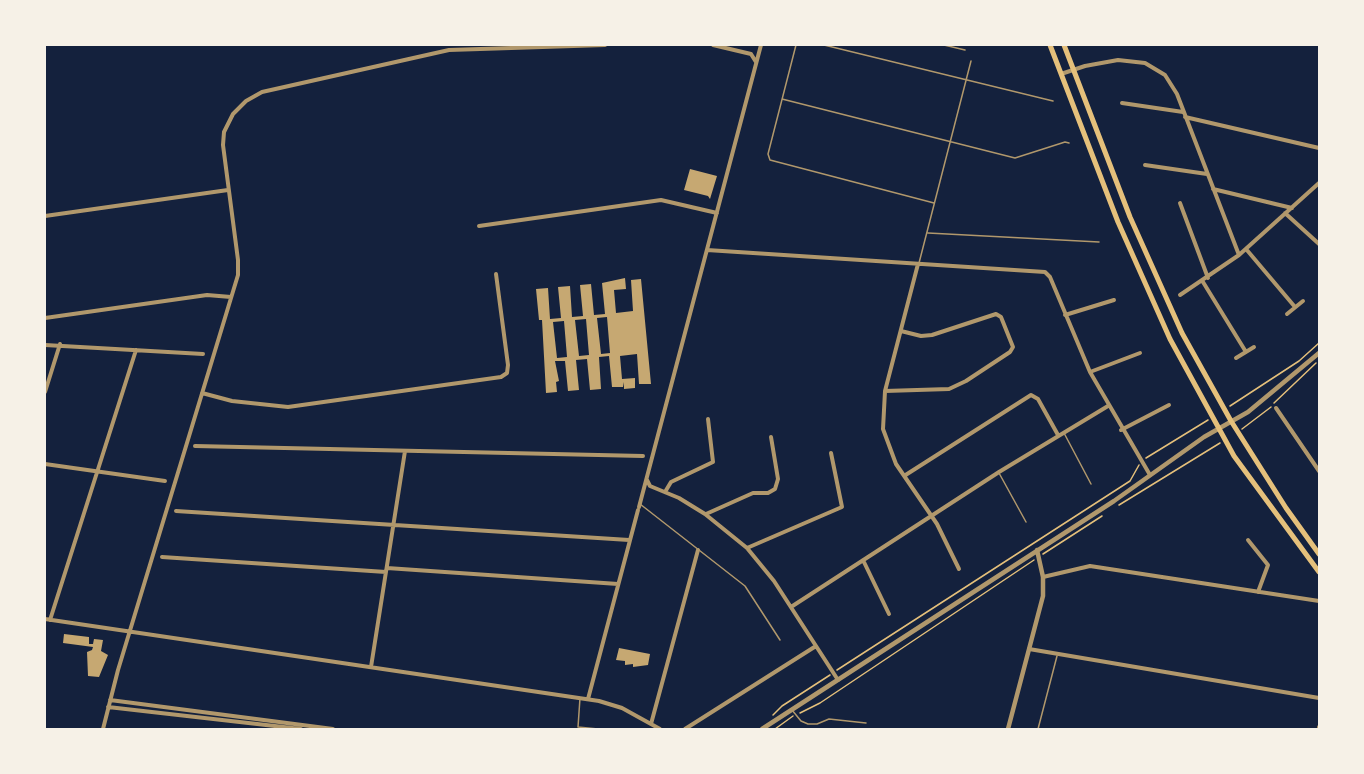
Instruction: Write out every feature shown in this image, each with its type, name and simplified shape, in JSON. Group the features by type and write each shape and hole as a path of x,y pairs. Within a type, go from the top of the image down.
{"main road":[{"path":"1050,45 1133,259 1170,339 1224,440 1319,572"},
{"path":"1064,45 1145,253 1182,333 1224,410 1319,554"}],"street":[{"path":"103,729 238,275 223,145 227,125 239,107 262,92 449,50 604,45"},
{"path":"713,45 736,47 751,54 756,63"},
{"path":"588,699 761,45"},
{"path":"1061,74 1118,60 1145,63 1161,70 1168,78 1184,114 1239,255"},
{"path":"1122,103 1184,114 1319,148"},
{"path":"1145,165 1208,175"},
{"path":"1180,295 1203,282 1239,255 1319,183"},
{"path":"1213,189 1292,208"},
{"path":"45,216 229,190"},
{"path":"478,226 661,200 717,213"},
{"path":"1180,203 1208,278"},
{"path":"1285,213 1319,244"},
{"path":"1246,249 1295,307"},
{"path":"707,250 1047,273 1090,372 1121,430 1150,475"},
{"path":"918,264 885,391 882,417 885,438 904,476 932,517 959,569"},
{"path":"202,393 232,401 288,407 501,377 507,373 508,365 496,274"},
{"path":"1203,282 1246,352"},
{"path":"45,318 207,295 231,297"},
{"path":"1065,315 1114,300"},
{"path":"1287,314 1303,301"},
{"path":"885,391 949,389 1010,352 1013,347 1000,317 996,314 932,335 921,336 901,331"},
{"path":"45,392 60,344"},
{"path":"45,345 60,344 203,354"},
{"path":"1236,358 1254,346"},
{"path":"136,350 48,619 580,697 622,708 660,729"},
{"path":"1090,372 1140,353"},
{"path":"762,728 1218,429 1248,412 1319,353"},
{"path":"904,476 1031,395 1036,396 1058,435"},
{"path":"1121,430 1169,405"},
{"path":"791,607 999,472 1108,406"},
{"path":"1276,408 1319,471"},
{"path":"1282,416 1287,412"},
{"path":"665,492 671,482 713,462 708,418"},
{"path":"705,514 753,493 768,493 775,489 778,479 771,437"},
{"path":"195,446 644,456"},
{"path":"371,667 405,451"},
{"path":"747,548 842,507 831,453"},
{"path":"45,464 165,481"},
{"path":"646,479 650,486 705,514 747,548 774,581 838,680"},
{"path":"176,511 629,540"},
{"path":"1248,540 1268,566 1258,592"},
{"path":"651,724 698,550"},
{"path":"1008,729 1043,596 1043,577 1036,550"},
{"path":"162,557 618,584"},
{"path":"863,560 889,614"},
{"path":"1043,577 1090,566 1319,601"},
{"path":"686,729 816,646"},
{"path":"1029,649 1319,698"},
{"path":"110,700 333,729"},
{"path":"108,707 301,729"}],"lane":[{"path":"796,45 768,154 772,162 934,203"},
{"path":"824,45 1053,101"},
{"path":"944,45 965,50"},
{"path":"918,264 971,61"},
{"path":"782,99 1015,158 1065,142 1069,143"},
{"path":"927,232 1099,242"},
{"path":"1063,432 1091,484"},
{"path":"999,472 1026,522"},
{"path":"639,507 746,586 780,640"},
{"path":"1038,729 1057,655"},
{"path":"580,697 578,727 598,729"},
{"path":"792,709 801,721 808,724 817,724 829,719 866,723"}],"path":[{"path":"1224,410 1268,383 1319,344"},
{"path":"1238,432 1287,393 1319,360"},
{"path":"771,718 782,706 833,672 1130,481 1141,462 1212,418"},
{"path":"1117,506 1224,440"},
{"path":"820,703 1110,511"}],"building":[{"path":"690,169 717,176 710,199 708,196 684,190"},
{"path":"625,278 626,289 614,290 616,313 633,311 631,280 641,279 651,384 639,384 637,354 620,356 622,379 635,378 635,388 624,389 624,382 623,387 612,387 609,356 599,357 601,389 590,390 587,359 576,360 579,390 568,391 565,361 555,361 559,381 556,382 557,392 546,393 542,320 539,320 536,289 548,288 550,319 561,318 558,287 570,286 572,317 583,316 580,285 591,284 594,315 605,314 602,283","holes":["607,317 610,353 601,354 597,318","586,319 589,355 579,356 575,320","564,321 567,357 557,358 553,322"]},
{"path":"64,634 89,637 89,644 93,644 94,639 103,640 101,651 108,655 99,677 88,676 87,652 93,647 63,643"},
{"path":"619,648 650,654 648,665 633,667 633,664 625,665 625,661 616,660"}]}
